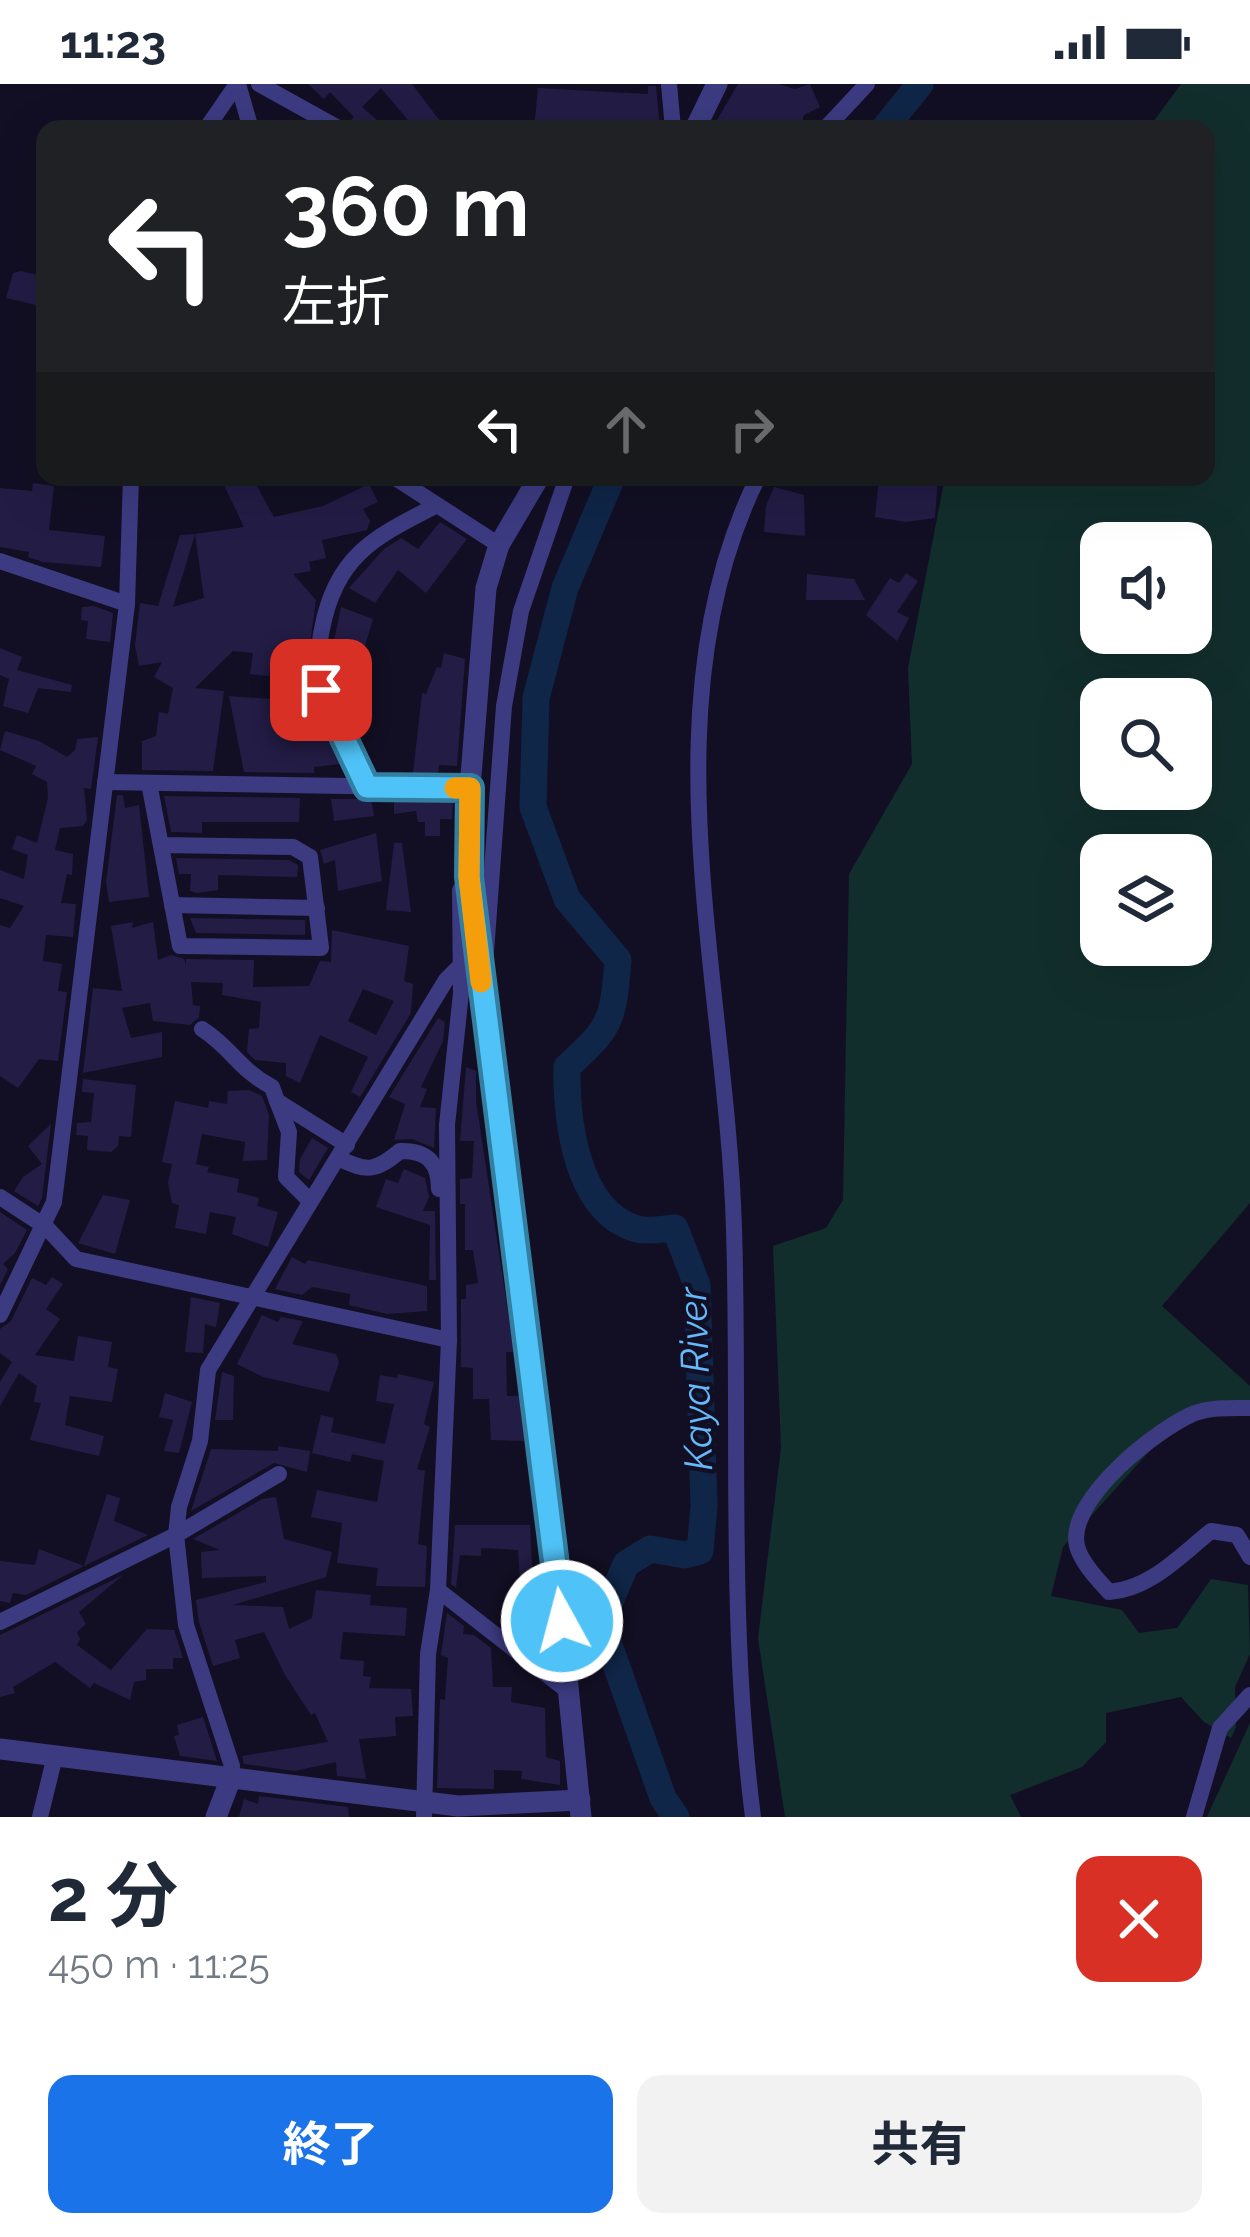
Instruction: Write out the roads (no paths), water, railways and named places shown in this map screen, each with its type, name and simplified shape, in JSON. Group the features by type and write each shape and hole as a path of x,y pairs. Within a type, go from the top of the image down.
{"street":[{"path":"212,120 237,84"},
{"path":"237,84 247,120"},
{"path":"259,84 324,120"},
{"path":"668,84 672,120"},
{"path":"699,120 717,84"},
{"path":"833,120 867,84"},
{"path":"0,1315 54,1202 127,604 131,486"},
{"path":"408,486 499,545"},
{"path":"0,1749 231,1778 424,1810 458,1806 580,1809 569,1692 470,968 470,788 486,588 499,545 534,486"},
{"path":"216,1817 232,1766 186,1625 176,1534 178,1507 200,1441 208,1370 446,980 487,964 504,706 520,610 564,486"},
{"path":"753,1817 734,1600 734,1227 706,925 699,753 707,638 716,596 755,486"},
{"path":"367,787 321,690 318,652 322,627 331,591 350,560 376,537 436,505"},
{"path":"0,561 127,604"},
{"path":"105,782 470,788"},
{"path":"149,783 180,946 321,948 310,857 293,847 161,845"},
{"path":"172,904 316,908"},
{"path":"424,1810 428,1654 438,1590 449,1340 447,1125 470,968"},
{"path":"202,1029 226,1045 241,1070 272,1087 290,1132 286,1177 309,1200"},
{"path":"277,1101 365,1171 379,1168 400,1150 414,1150 430,1158 439,1173 440,1196 448,1197"},
{"path":"0,1197 46,1227 76,1259 449,1340"},
{"path":"1250,1408 1199,1411 1173,1424 1126,1461 1090,1498 1078,1526 1077,1546 1108,1592 1129,1591 1149,1580 1211,1531 1237,1535 1250,1557"},
{"path":"0,1622 176,1534 279,1474"},
{"path":"438,1590 569,1692"},
{"path":"1194,1817 1220,1728 1250,1695"},
{"path":"40,1817 55,1756"}],"waterway":[{"name":"Kaya River","path":"891,120 920,84"},
{"name":"Kaya River","path":"608,486 565,588 536,698 533,807 567,899 618,960 608,1021 567,1067 569,1112 579,1161 600,1204 616,1219 641,1230 675,1228 697,1285 704,1506 700,1551 685,1555 650,1549 626,1564 601,1622 663,1798 676,1817"}]}
